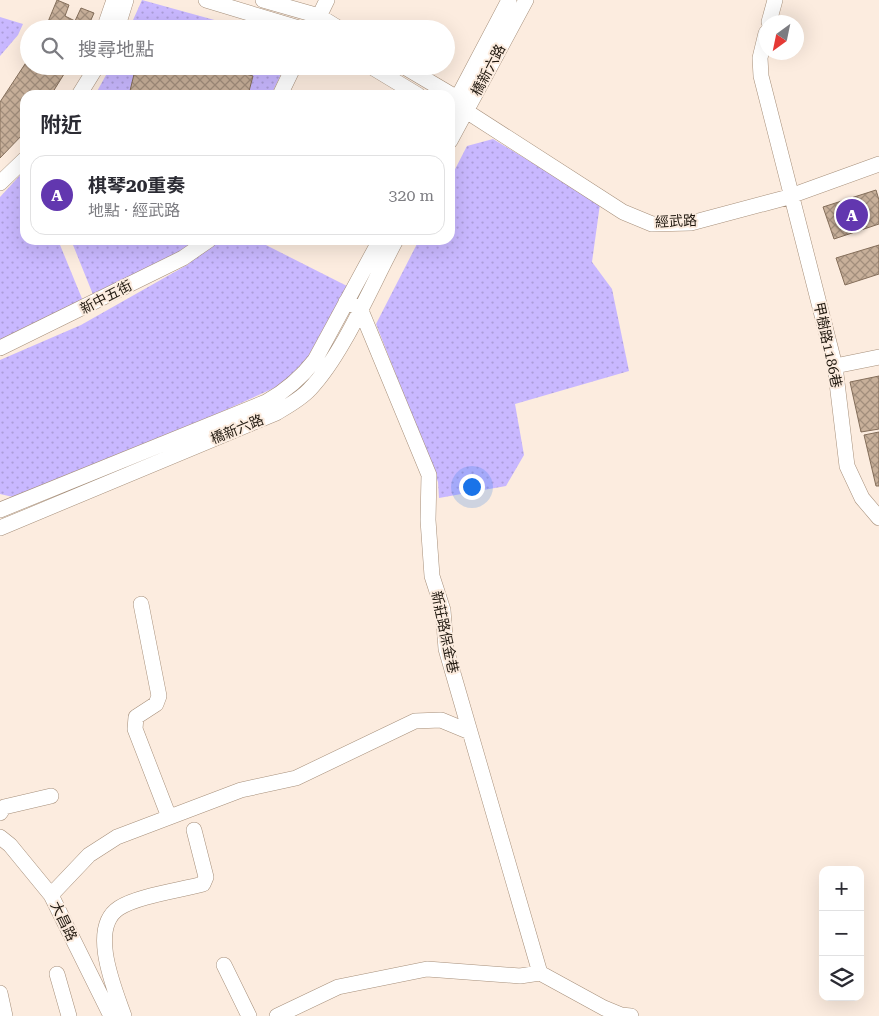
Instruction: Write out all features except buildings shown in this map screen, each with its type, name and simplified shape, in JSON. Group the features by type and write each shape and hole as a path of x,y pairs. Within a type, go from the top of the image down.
{"street":[{"path":"107,20 114,0"},
{"path":"120,20 126,0"},
{"path":"206,0 272,20"},
{"path":"263,0 309,20"},
{"path":"317,20 327,0"},
{"name":"橋新六路","path":"456,98 509,0"},
{"name":"橋新六路","path":"455,132 526,0"},
{"path":"771,15 775,0"},
{"name":"甲樹路1186巷","path":"760,60 761,76 836,366 847,466 862,498 879,518"},
{"path":"70,90 79,75"},
{"path":"82,90 91,75"},
{"path":"282,90 290,75"},
{"path":"385,75 410,90"},
{"name":"經武路","path":"418,75 443,90"},
{"name":"經武路","path":"456,98 466,111 616,207 652,224 691,223 791,196 879,164"},
{"path":"455,112 466,111"},
{"path":"0,170 20,152"},
{"path":"0,183 20,165"},
{"name":"新中五街","path":"0,348 183,258 202,245"},
{"name":"橋新六路","path":"1,526 276,413 309,390 319,378 353,305 378,245"},
{"name":"橋新六路","path":"0,510 266,402 283,393 307,371 393,245"},
{"name":"新莊路保金巷","path":"353,305 429,475 428,520 432,576 443,610 446,649 540,973"},
{"path":"836,366 879,357"},
{"path":"141,604 159,696 156,704 136,717 135,729 169,817"},
{"path":"51,895 65,878 100,846 117,837 241,790 296,778 415,721 441,720 470,732"},
{"path":"0,812 4,807 50,796"},
{"path":"0,821 2,838"},
{"path":"124,1016 105,953 105,927 117,909 130,903 203,884 206,877 194,830"},
{"name":"大昌路","path":"2,838 51,895 111,1016"},
{"path":"224,965 249,1016"},
{"path":"277,1016 338,987 427,969 520,976 540,973 621,1016 631,1016"},
{"path":"57,974 69,1016"},
{"path":"0,993 5,1016"}],"shaded area":[{"path":"142,0 214,20 133,20"},
{"path":"0,17 20,23 20,31 0,56"},
{"path":"106,75 281,75 273,90 98,90"},
{"path":"493,139 600,204 592,262 612,289 629,371 515,404 524,455 506,486 439,498 438,482 376,324 416,245 455,245 455,169 467,146"},
{"path":"20,175 20,245 60,245 83,301 0,341 0,197"},
{"path":"73,245 190,245 183,252 94,297"},
{"path":"211,245 266,245 347,286 304,364 283,384 139,449 13,497 0,494 0,360 81,325 187,265"}],"place":[{"name":"棋琴20重奏","path":"852,215"}]}
